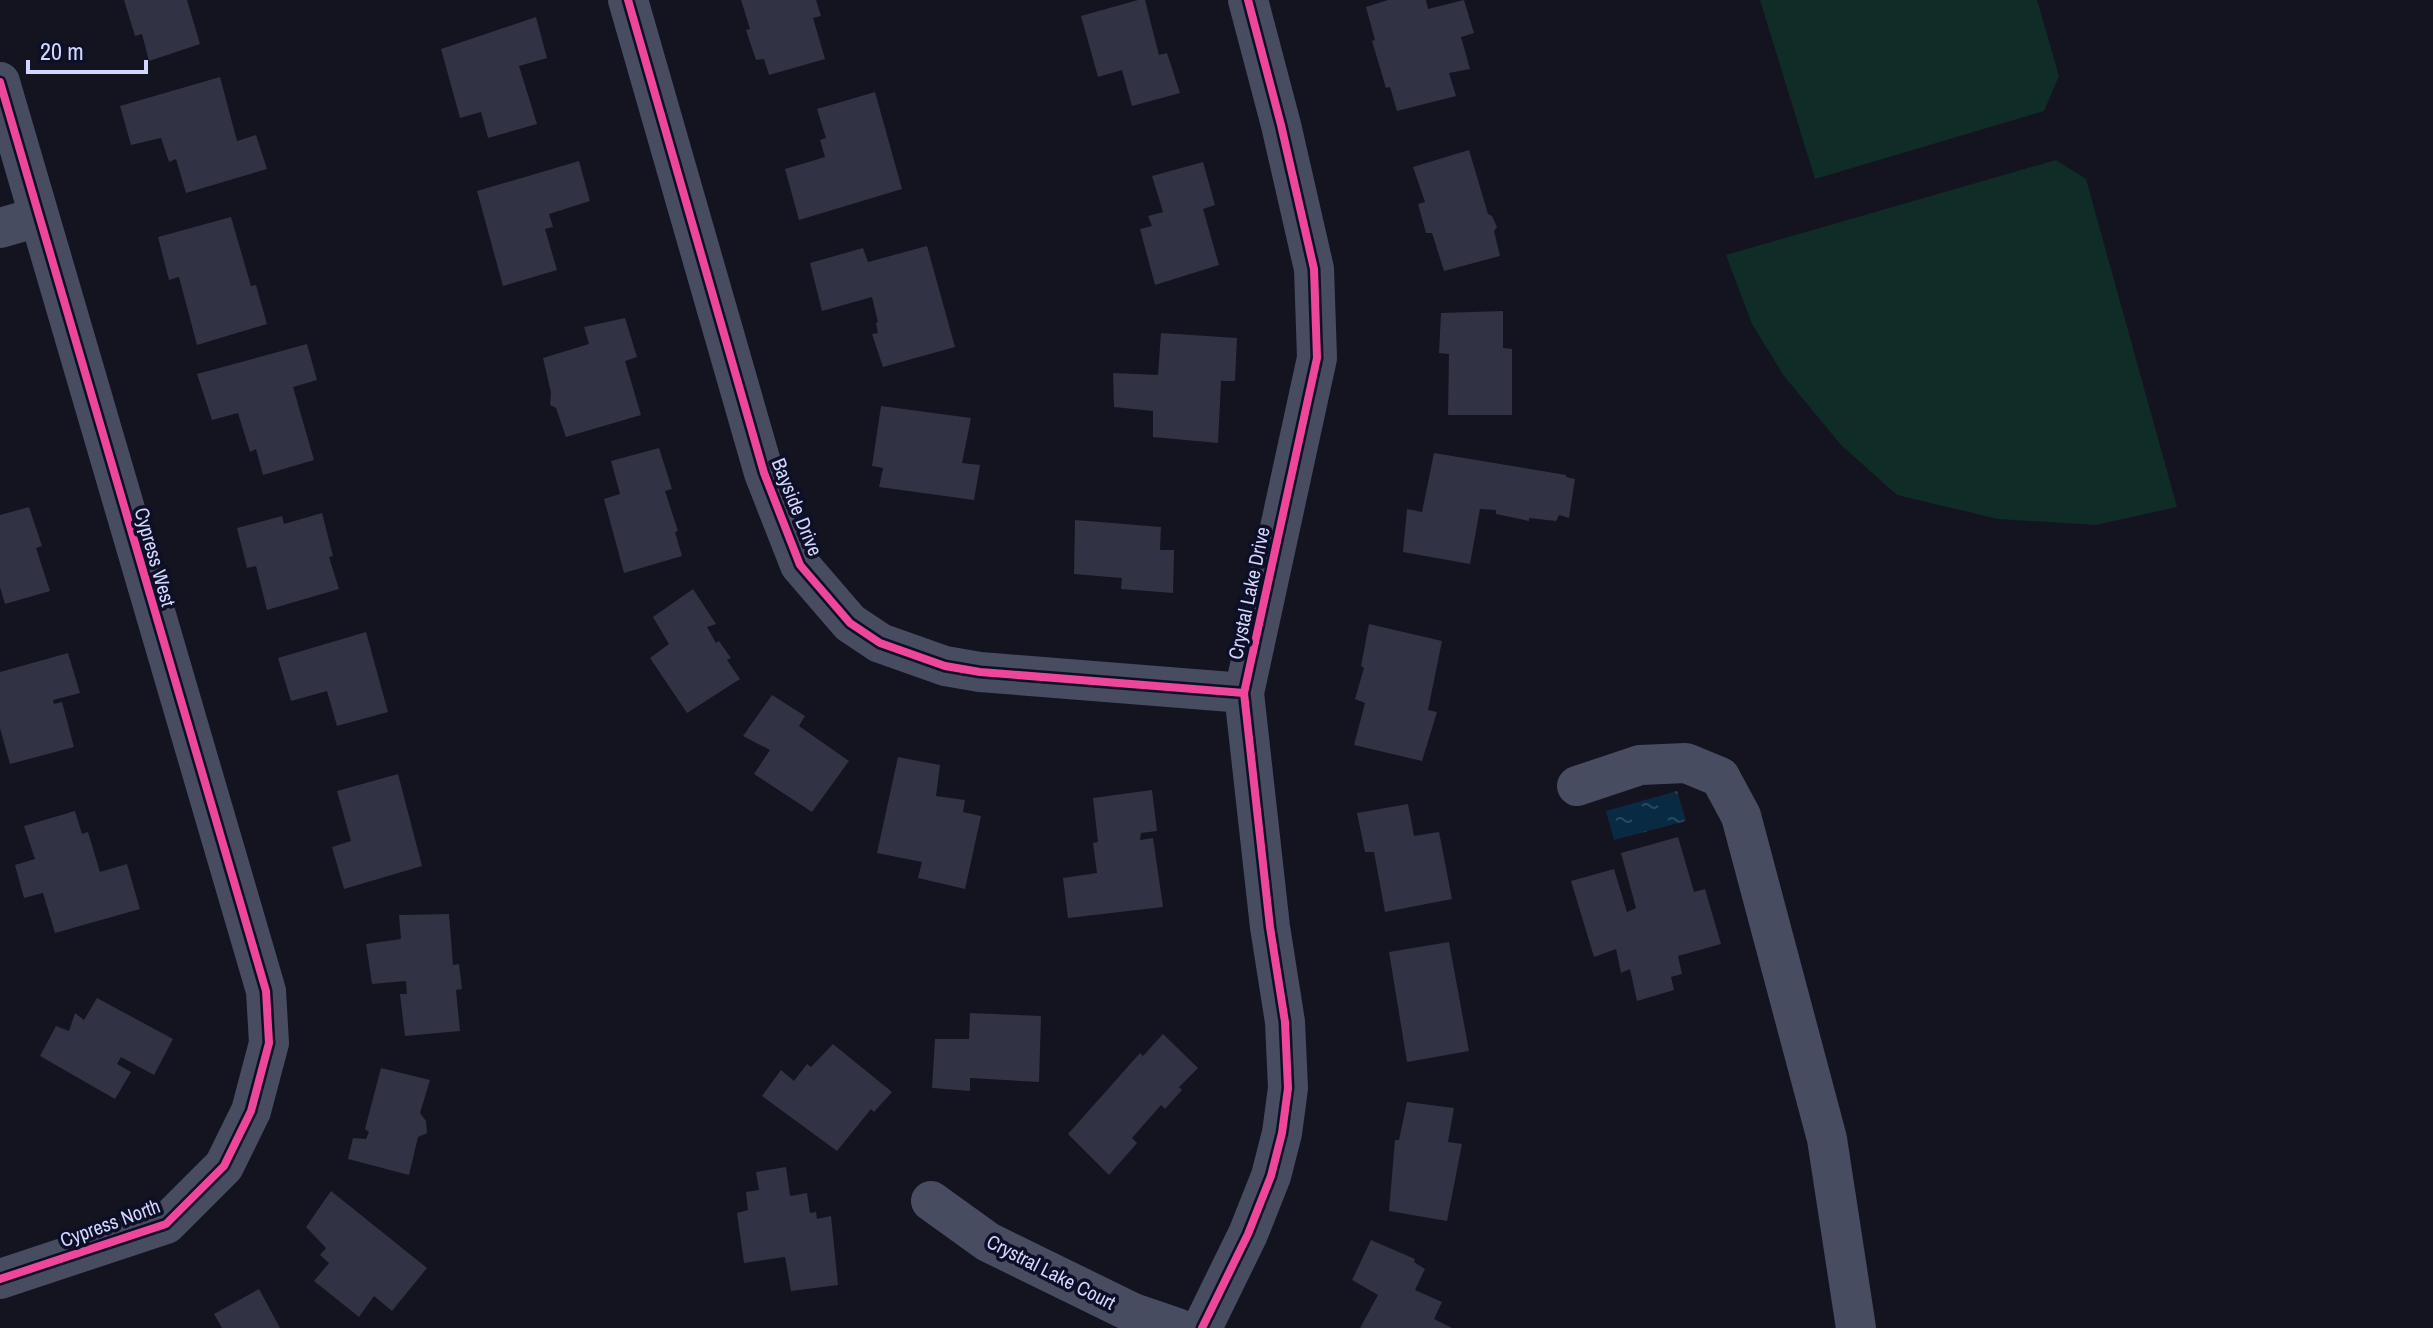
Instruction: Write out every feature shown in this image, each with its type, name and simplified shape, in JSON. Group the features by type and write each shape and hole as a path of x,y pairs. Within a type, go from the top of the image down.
{"street":[{"name":"Bayside Drive","path":"628,0 764,473 800,565 827,599 850,623 880,643 945,666 980,672 1244,693"},
{"name":"Crystal Lake Drive","path":"1202,1328 1248,1234 1271,1176 1282,1133 1288,1088 1285,1022 1270,927 1244,693 1317,358 1314,269 1248,0"},
{"name":"Cypress West","path":"0,82 266,991 269,1043"},
{"path":"0,228 38,217"},
{"path":"1577,786 1640,765 1686,763 1720,777 1741,816 1827,1139 1856,1328"},
{"name":"Cypress North","path":"0,1279 166,1224 224,1166 251,1111 269,1043"},
{"name":"Crystral Lake Court","path":"931,1201 988,1242 1133,1313 1177,1328"}],"green space":[{"path":"1760,0 2037,0 2059,76 2044,111 1815,179"},
{"path":"2056,160 2086,179 2177,507 2096,525 1998,519 1897,495 1842,446 1784,376 1752,324 1726,255"}],"water":[{"path":"1677,791 1686,821 1614,840 1606,811"}],"building":[{"path":"124,0 187,0 200,44 149,61 142,34 135,36"},
{"path":"741,0 816,0 821,16 813,18 825,59 769,75 764,59 756,60 746,30 750,29"},
{"path":"1145,0 1159,55 1167,53 1180,93 1132,106 1122,70 1098,77 1081,16"},
{"path":"1388,0 1426,0 1428,9 1464,0 1474,33 1461,37 1470,69 1449,73 1456,96 1397,111 1390,87 1386,88 1366,7"},
{"path":"536,17 547,58 519,66 537,124 488,138 481,112 460,118 441,49"},
{"path":"220,77 237,141 256,135 267,169 186,193 176,159 169,162 161,138 131,145 120,106"},
{"path":"875,92 902,189 799,220 785,169 825,157 820,140 826,138 817,109"},
{"path":"1469,150 1488,214 1497,227 1494,231 1500,256 1444,271 1432,233 1426,233 1418,204 1425,202 1413,167"},
{"path":"579,161 590,201 549,214 553,227 545,229 557,270 503,286 477,191"},
{"path":"1203,162 1215,205 1203,209 1219,265 1155,285 1140,229 1152,226 1148,216 1163,212 1152,176"},
{"path":"231,217 251,286 256,285 267,324 197,345 179,277 169,280 158,237"},
{"path":"927,246 955,347 883,367 872,334 878,333 878,322 872,297 822,311 810,263 863,248 868,262"},
{"path":"1503,311 1503,348 1512,349 1512,415 1448,415 1449,354 1439,353 1441,313"},
{"path":"625,318 637,357 625,361 641,415 566,437 556,408 550,405 551,393 543,358 589,344 584,327"},
{"path":"1161,333 1237,338 1235,381 1221,381 1218,443 1153,437 1153,411 1114,407 1113,373 1158,375"},
{"path":"307,344 317,380 293,387 314,460 263,475 256,449 250,452 238,413 212,420 197,374"},
{"path":"881,406 971,418 962,463 980,465 974,500 879,487 883,468 872,466"},
{"path":"659,448 672,489 665,491 678,531 675,532 682,556 624,573 604,499 620,494 611,461"},
{"path":"1434,453 1575,479 1569,518 1559,515 1556,521 1529,518 1529,521 1496,514 1496,510 1480,509 1470,564 1403,552 1407,509 1422,512"},
{"path":"29,507 42,546 36,548 50,591 5,604 0,587 0,515"},
{"path":"322,513 333,556 329,557 339,589 267,610 256,566 247,568 237,528 282,516 284,524"},
{"path":"1075,520 1161,527 1160,550 1174,550 1173,593 1121,589 1122,578 1074,574"},
{"path":"693,589 716,624 707,627 716,643 719,641 731,658 727,660 740,679 687,713 650,658 669,644 653,617"},
{"path":"1369,624 1442,641 1428,710 1437,712 1422,761 1354,745 1365,703 1355,699 1364,668 1361,666"},
{"path":"366,632 388,712 337,726 327,691 291,701 278,658"},
{"path":"68,653 80,693 53,700 54,704 62,702 74,747 10,764 0,728 0,672"},
{"path":"772,695 805,716 799,726 849,761 812,812 754,774 770,750 743,736"},
{"path":"898,757 940,765 936,796 965,800 963,812 981,816 965,889 918,878 922,862 877,853"},
{"path":"398,774 422,866 344,889 332,847 351,841 337,791"},
{"path":"1152,790 1157,831 1141,833 1140,840 1153,838 1163,907 1068,918 1063,878 1097,873 1093,843 1098,842 1093,798"},
{"path":"1408,804 1414,836 1439,832 1452,899 1385,912 1374,852 1365,852 1357,813"},
{"path":"75,811 82,834 88,832 100,872 127,864 140,909 55,933 43,893 24,898 15,865 35,859 24,826"},
{"path":"1678,837 1694,892 1705,889 1721,944 1678,956 1682,974 1671,977 1674,990 1637,1001 1630,969 1621,973 1616,949 1594,957 1571,881 1614,869 1627,912 1636,908 1621,853"},
{"path":"449,914 453,965 459,964 462,989 456,990 460,1031 405,1036 400,994 407,994 406,981 372,984 366,944 401,939 399,915"},
{"path":"1449,942 1469,1051 1407,1062 1389,952"},
{"path":"97,998 173,1039 154,1075 121,1057 117,1064 131,1072 115,1099 40,1056 56,1026 69,1031 75,1013 84,1020"},
{"path":"970,1013 1041,1016 1039,1082 970,1078 970,1091 932,1088 935,1039 969,1039"},
{"path":"1163,1034 1198,1068 1179,1087 1182,1090 1165,1109 1161,1105 1132,1138 1137,1143 1109,1175 1068,1134 1140,1053 1143,1056"},
{"path":"833,1044 892,1092 874,1112 871,1109 837,1151 762,1096 781,1070 794,1081 807,1064 811,1067"},
{"path":"381,1068 430,1080 420,1113 426,1121 427,1133 418,1137 409,1175 348,1159 353,1138 366,1139 369,1132 365,1129"},
{"path":"1407,1102 1454,1108 1448,1142 1462,1144 1447,1221 1389,1211 1395,1140 1399,1140"},
{"path":"786,1167 790,1196 807,1193 810,1213 816,1212 817,1219 831,1216 838,1285 791,1291 785,1257 744,1263 737,1213 748,1210 746,1192 759,1190 756,1172"},
{"path":"331,1191 427,1268 392,1311 374,1296 359,1317 314,1281 329,1263 320,1255 326,1248 306,1227"},
{"path":"1371,1240 1415,1259 1414,1262 1425,1269 1415,1290 1442,1302 1434,1319 1452,1328 1360,1328 1378,1295 1352,1280"},
{"path":"259,1289 280,1328 222,1328 214,1314"}],"cycle path":[{"path":"628,0 764,473 800,565 850,623 880,643 945,666 980,672 1244,693"},
{"path":"1202,1328 1248,1234 1271,1176 1282,1133 1288,1088 1285,1022 1270,927 1244,693 1317,358 1314,269 1248,0"},
{"path":"0,82 266,991 269,1043 251,1111 224,1166 166,1224 0,1279"}]}
